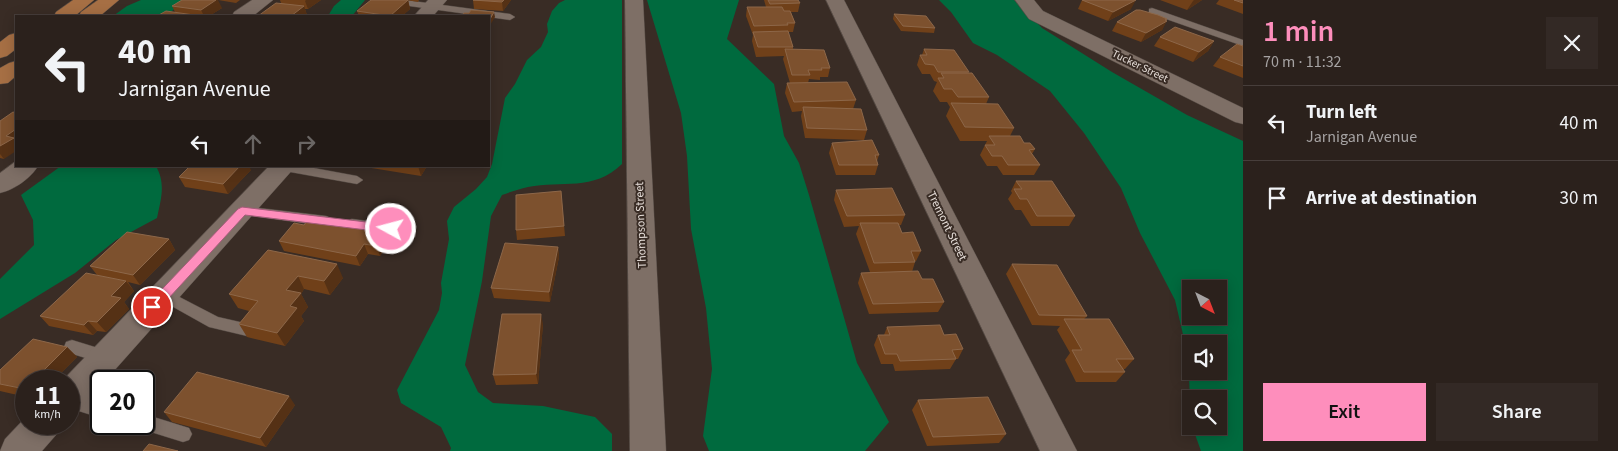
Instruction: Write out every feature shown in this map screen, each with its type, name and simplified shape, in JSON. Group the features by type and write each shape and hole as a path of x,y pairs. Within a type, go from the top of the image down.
{"main road":[{"path":"47,15 68,0"},
{"path":"64,15 85,0"},
{"path":"89,15 110,0"},
{"path":"0,52 15,40"},
{"path":"0,61 15,50"},
{"path":"0,78 15,68"}],"street":[{"path":"242,15 264,0"},
{"name":"Thompson Street","path":"634,0 648,451"},
{"name":"Tremont Street","path":"835,0 1059,451"},
{"name":"Tucker Street","path":"1037,7 1243,117"},
{"path":"0,184 25,167"},
{"path":"80,386 282,167"},
{"path":"18,451 33,435"}],"lane":[{"path":"405,3 510,17"},
{"path":"1152,11 1243,44"},
{"path":"282,167 357,180"},
{"path":"242,211 391,229"},
{"path":"164,295 215,323 248,330"},
{"path":"72,347 106,357"},
{"path":"155,425 184,434"}],"green space":[{"path":"141,0 193,0 178,6 167,15 114,15 127,6"},
{"path":"341,0 365,0 353,15 329,15 334,6"},
{"path":"565,0 622,0 622,164 611,173 588,182 541,185 502,195 491,216 482,281 465,365 478,392 493,403 543,406 595,417 612,434 612,451 450,451 451,448 441,427 401,403 397,390 439,310 442,293 441,283 449,239 447,221 454,207 487,177 492,164 505,98 515,84 527,60 541,47 548,32 547,24 552,11 559,3"},
{"path":"647,0 739,0 727,39 774,84 784,136 799,163 857,363 889,422 865,451 709,451 703,436 712,369 706,308 691,229 687,156 681,113"},
{"path":"939,0 1015,0 1042,28 1112,72 1187,115 1243,141 1243,451 1201,451 1195,435 1227,435 1227,390 1190,390 1189,380 1227,380 1227,335 1183,335 1175,300 1140,233 1121,188 1084,133 1050,91 997,55 973,43 951,12"},
{"path":"60,167 156,167 162,185 157,218 116,240 75,273 0,319 0,279 34,245 33,220 21,195"}],"building":[{"path":"182,0 216,0 201,10 172,6"},
{"path":"371,0 408,0 391,15 357,11"},
{"path":"473,0 504,0 502,2"},
{"path":"768,0 798,0 800,3 770,4"},
{"path":"1082,0 1136,0 1113,12"},
{"path":"276,3 304,6 292,15 259,15"},
{"path":"747,7 782,7 784,11 790,11 795,23 754,26"},
{"path":"471,10 494,12 490,19 490,15 463,15 464,13 469,13"},
{"path":"1136,10 1158,15 1167,19 1165,20 1167,21 1146,33 1117,22"},
{"path":"166,11 194,15 159,15"},
{"path":"894,14 926,16 935,28 903,26"},
{"path":"1175,27 1214,41 1199,52 1160,37"},
{"path":"788,31 793,47 758,47 753,32"},
{"path":"1237,44 1243,46 1243,66 1220,57"},
{"path":"785,49 824,50 830,68 808,70 810,75 792,75"},
{"path":"924,49 954,50 969,72 938,72 934,65 925,64 920,55 927,55"},
{"path":"941,73 972,73 989,97 958,97 952,89 944,89 938,78 944,78"},
{"path":"847,82 856,100 794,102 787,83"},
{"path":"951,103 998,104 1014,128 965,127"},
{"path":"803,107 861,109 867,130 807,128"},
{"path":"13,112 15,113 15,130 6,136 14,138 0,146 0,121"},
{"path":"989,136 1020,136 1024,143 1030,143 1035,149 1029,150 1040,165 1008,165 1002,156 992,156 985,145 995,145"},
{"path":"872,140 879,155 875,155 878,165 839,165 832,143"},
{"path":"189,167 239,167 223,184 179,177"},
{"path":"1016,181 1052,181 1075,216 1037,216 1027,199 1020,199 1014,189 1022,189"},
{"path":"892,188 905,215 847,216 836,190"},
{"path":"561,191 564,226 516,230 516,195"},
{"path":"311,216 388,230 376,246 364,244 356,256 279,241 294,223 304,225"},
{"path":"860,223 898,223 902,233 913,232 921,251 911,251 915,262 874,263"},
{"path":"127,232 169,239 133,275 90,266"},
{"path":"505,243 558,247 549,292 491,288"},
{"path":"268,250 337,264 324,281 298,276 286,290 301,293 290,306 297,308 277,333 239,324 258,301 229,294"},
{"path":"1012,264 1057,265 1087,316 1039,315"},
{"path":"918,271 922,279 933,279 944,302 873,304 861,273"},
{"path":"86,273 126,281 111,296 121,298 97,322 88,321 84,325 40,316"},
{"path":"502,314 541,314 536,374 493,375"},
{"path":"1064,319 1109,319 1134,359 1116,359 1125,372 1084,372 1072,350 1082,350"},
{"path":"940,325 944,335 956,334 963,349 952,350 956,359 900,361 897,354 885,354 878,335 890,335 887,327"},
{"path":"33,339 67,347 44,370 15,370 15,387 0,384 0,370"},
{"path":"197,372 289,396 260,438 164,412"},
{"path":"988,397 1006,434 933,437 918,400"},
{"path":"149,444 178,451 143,451"}],"route":[{"path":"152,307 242,211 391,229"}]}
